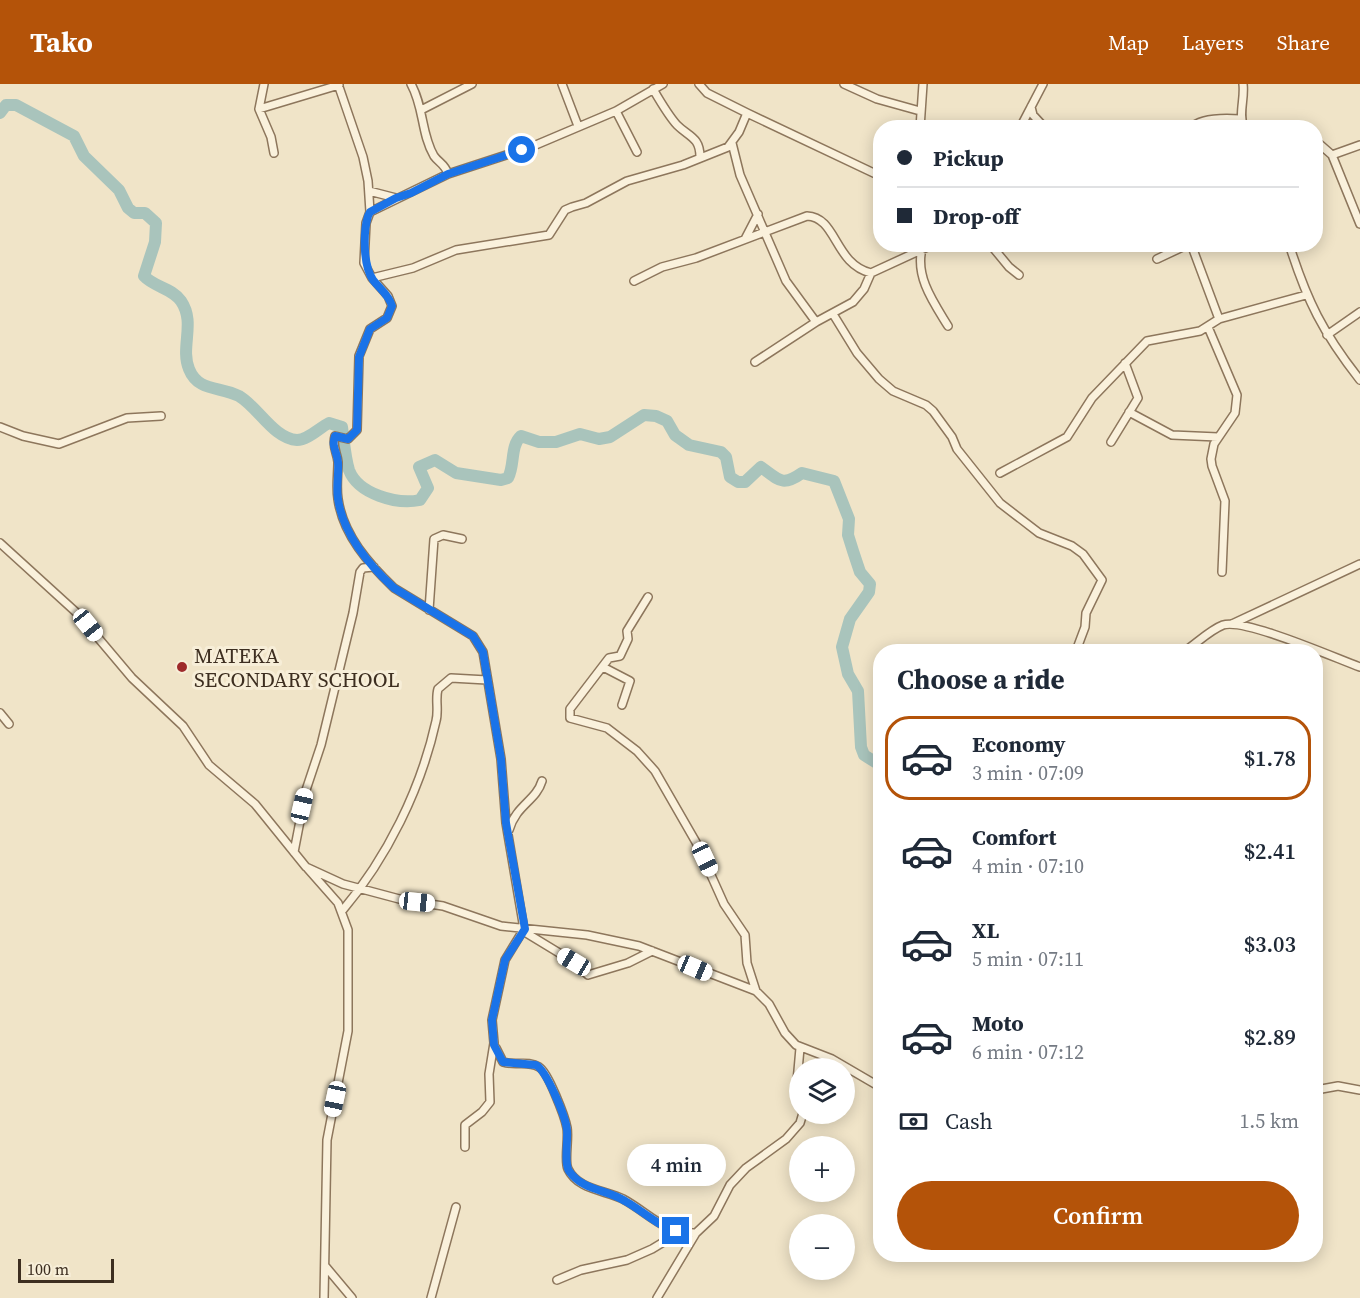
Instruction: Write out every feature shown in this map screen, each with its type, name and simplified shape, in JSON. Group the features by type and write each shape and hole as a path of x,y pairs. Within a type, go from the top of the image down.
{"street":[{"path":"264,84 259,109 271,136 274,153"},
{"path":"259,109 338,84 363,157 369,191 370,212 365,232 367,246 364,263 372,278 388,296 392,306 387,318 370,329 356,366 358,426 348,439 335,436 332,444 338,460 337,498 341,515 357,546 394,588 473,636 483,652 501,759 508,832 524,930 510,950 504,965 492,1020 494,1045 489,1074 490,1102 482,1112 465,1125 465,1147"},
{"path":"411,84 423,110 431,149 435,158 446,166 448,174"},
{"path":"423,110 472,84"},
{"path":"562,84 578,126"},
{"path":"370,212 448,174 531,147 616,111 663,84"},
{"path":"699,84 708,93 747,113 873,173"},
{"path":"844,84 877,99 920,111"},
{"path":"920,120 923,84"},
{"path":"1024,120 1043,84"},
{"path":"1211,120 1240,119 1245,96 1243,84"},
{"path":"652,90 676,124 696,139 700,157"},
{"path":"1031,107 1033,115 1038,120"},
{"path":"616,111 636,152"},
{"path":"372,278 413,268 456,250 511,239 545,236 552,232 566,210 572,207 586,203 627,182 723,150 732,143 747,113"},
{"path":"732,143 740,175 786,281 816,322"},
{"path":"1332,156 1360,145"},
{"path":"1323,148 1332,156 1360,224"},
{"path":"369,191 396,198"},
{"path":"745,240 758,214"},
{"path":"634,281 662,267 696,258 807,216 816,216 828,228 847,258 859,269 871,273"},
{"path":"755,362 856,299 871,273 916,252"},
{"path":"921,252 921,273 948,326"},
{"path":"997,252 1018,274"},
{"path":"1157,259 1172,252"},
{"path":"1193,252 1219,319"},
{"path":"1292,252 1306,296 1327,335 1360,380"},
{"path":"1000,473 1067,437 1092,398 1147,341 1192,334 1219,319 1306,296"},
{"path":"1327,335 1360,312"},
{"path":"833,314 857,353 879,379 893,391 926,405 933,411 952,437 957,449 1000,502 1039,533 1072,546 1083,554 1102,580 1090,602 1078,644"},
{"path":"1208,327 1237,395 1235,413 1218,437 1211,459 1225,501 1222,572"},
{"path":"1111,442 1138,398 1125,363"},
{"path":"1130,412 1172,435 1218,437"},
{"path":"0,427 24,436 58,444 127,418 161,416"},
{"path":"429,610 434,539 443,535 462,539"},
{"path":"0,543 78,614 132,678 183,726 209,765 255,804 342,911 348,930 348,1030 327,1140 323,1242 326,1267 324,1298"},
{"path":"1195,644 1222,626 1232,624 1360,564"},
{"path":"294,852 306,790 321,745 354,613 360,572 363,568 374,567"},
{"path":"648,597 627,631 628,639 620,656 610,657 570,709 570,718 607,728 637,751 656,771 698,844 724,904 747,939 747,963 756,992"},
{"path":"1232,624 1298,644"},
{"path":"1323,653 1360,667"},
{"path":"603,667 630,681 622,705"},
{"path":"342,911 356,897 414,796 436,721 438,688 451,678 487,680"},
{"path":"0,712 9,724"},
{"path":"508,832 516,812 537,793 542,782"},
{"path":"306,867 343,884 403,900 443,906 501,926 587,935 652,951 756,992 769,1004 790,1040 800,1048 831,1059 873,1083"},
{"path":"524,930 574,962 588,975 628,963 652,951"},
{"path":"494,1045 503,1062 536,1065 548,1077 567,1128 567,1167 574,1176 586,1187 623,1199 652,1221 680,1232 696,1233"},
{"path":"799,1058 800,1048"},
{"path":"1323,1089 1338,1086 1360,1090"},
{"path":"657,1298 696,1233 714,1216 724,1194 740,1173 777,1147 800,1124"},
{"path":"431,1298 456,1207"},
{"path":"557,1280 581,1270 627,1260 652,1249 680,1232"},
{"path":"326,1267 352,1298"}],"waterway":[{"path":"0,113 6,105 16,105 74,136 84,156 119,190 128,208 134,213 145,213 156,223 155,242 144,276 168,290 181,301 188,326 187,361 189,369 198,382 239,396 274,429 289,438 297,440 305,438 329,423 342,427 349,470 361,486 379,496 400,501 420,500 428,488 419,467 435,460 456,473 501,480 508,478 515,445 521,436 539,442 556,442 580,434 599,439 610,437 644,415 656,416 667,421 675,435 689,445 721,452 726,457 730,477 738,482 745,482 761,467 785,481 802,473 834,481 849,519 848,535 860,572 870,584 869,592 850,619 842,647 848,674 858,691 861,747 864,755 873,761"}],"place":[{"name":"MATEKA SECONDARY SCHOOL","path":"182,667"}],"route":[{"path":"522,150 448,174 370,212 366,223 367,246 364,263 372,278 388,296 392,306 387,318 370,329 356,366 357,430 348,439 335,436 332,444 338,460 337,498 341,515 357,546 386,581 473,636 483,652 501,759 506,823 525,929 513,944 505,960 492,1020 494,1045 500,1058 509,1064 536,1065 548,1077 567,1128 569,1147 567,1167 574,1176 586,1187 623,1199 652,1221 676,1231"}]}
